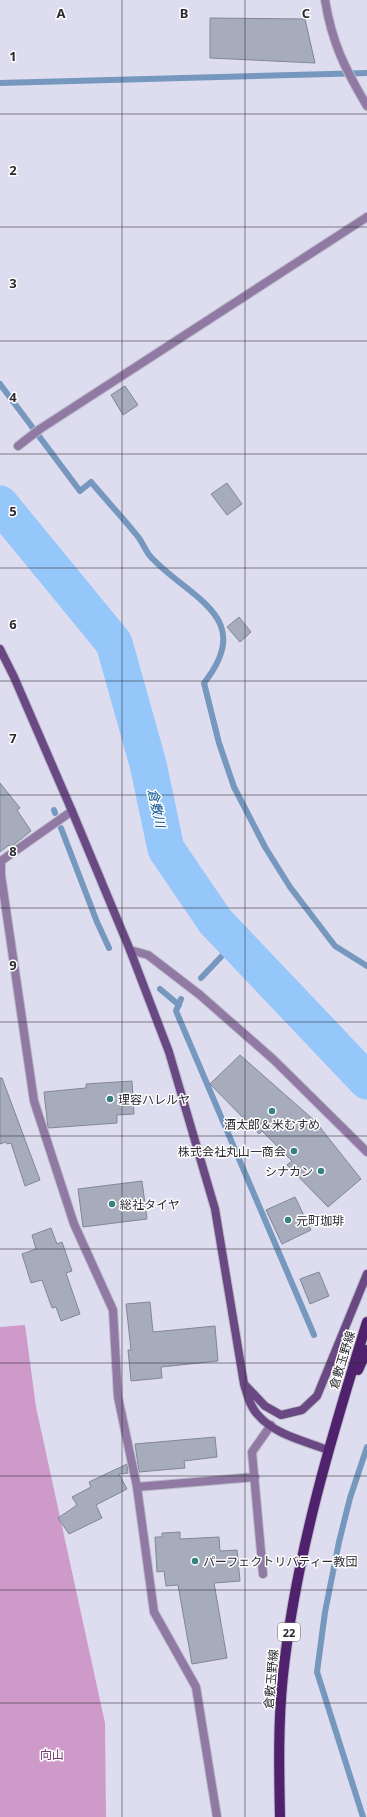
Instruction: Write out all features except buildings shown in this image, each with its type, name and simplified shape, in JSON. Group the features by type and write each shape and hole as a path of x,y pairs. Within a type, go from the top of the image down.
{"main road":[{"name":"倉敷玉野線","path":"280,1817 279,1768 283,1676 294,1597 317,1492 328,1450 367,1322"},
{"name":"倉敷玉野線","path":"341,1405 367,1350"}],"street":[{"path":"324,0 332,38 350,78 367,106"},
{"path":"18,446 40,429 367,217"},
{"path":"0,649 14,677 72,811 130,950 169,1052 216,1209 244,1384 250,1401 258,1415 281,1432 328,1450"},
{"path":"72,811 0,860 1,875 34,1101 74,1224 112,1310 118,1397 137,1487 154,1612 196,1686 217,1817"},
{"path":"130,950 148,955 200,995 274,1060 367,1152"},
{"path":"244,1384 265,1406 281,1415 302,1410 317,1396 367,1274"},
{"path":"263,1574 252,1452 270,1425"},
{"path":"137,1487 255,1477"}],"green space":[{"name":"向山","path":"25,1325 36,1407 105,1723 106,1817 0,1817 0,1327"}],"waterway":[{"path":"0,83 367,73"},
{"path":"0,384 80,491 91,482 139,538 150,556 212,610 220,625 223,641 218,660 204,683 219,743 234,787 265,847 290,887 335,946 367,966"},
{"name":"倉敷川","path":"0,504 114,643 148,764 166,849 215,921 367,1081"},
{"path":"61,828 97,922 109,948"},
{"path":"201,978 235,942"},
{"path":"160,989 179,1005"},
{"path":"181,999 176,1011 314,1335"},
{"path":"363,1817 317,1672 325,1612 339,1542 350,1498 367,1447"}],"place":[{"name":"理容ハレルヤ","path":"110,1099"},
{"name":"酒太郎＆米むすめ","path":"272,1111"},
{"name":"株式会社丸山一商会","path":"294,1151"},
{"name":"シナカン","path":"321,1171"},
{"name":"総社タイヤ","path":"112,1204"},
{"name":"元町珈琲","path":"288,1220"},
{"name":"パーフェクトリバティー教団","path":"195,1561"}]}
